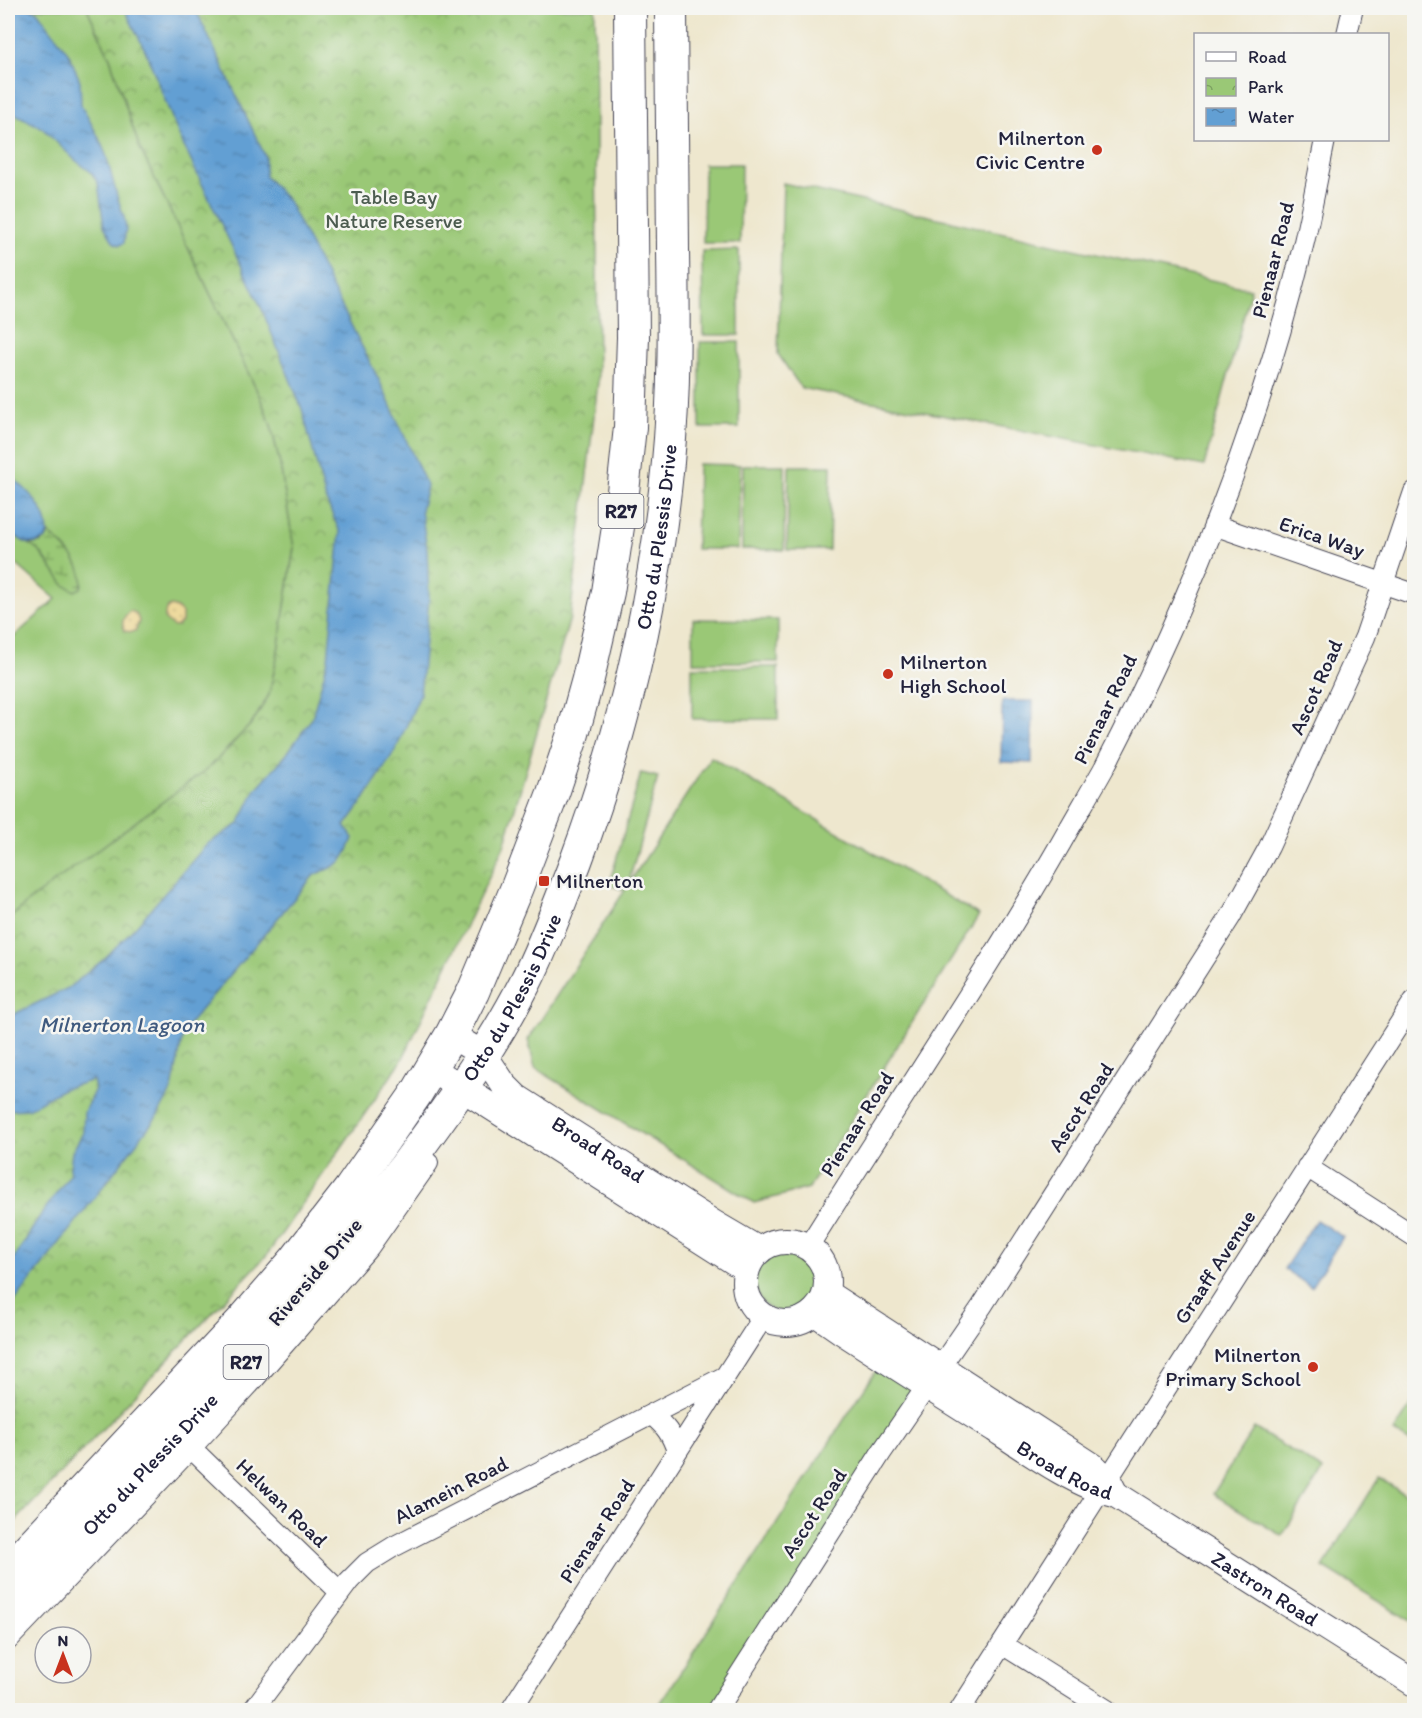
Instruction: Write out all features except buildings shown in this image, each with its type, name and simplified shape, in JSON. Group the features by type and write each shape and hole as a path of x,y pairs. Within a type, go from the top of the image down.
{"main road":[{"name":"Otto du Plessis Drive","path":"8,1570 243,1320 295,1260 377,1152 432,1069 473,992 496,938 553,793 572,737 588,679 610,581 622,501 630,427 632,381 633,227 630,8"},
{"name":"Otto du Plessis Drive","path":"8,1615 290,1314 346,1245 462,1089 484,1055 530,973 561,898 588,829 630,691 659,539 667,472 673,382 671,8"}],"street":[{"path":"1347,33 1353,8"},
{"name":"Pienaar Road","path":"808,1246 1022,910 1103,769 1168,635 1192,582 1254,415 1304,242 1325,141"},
{"name":"Ascot Road","path":"717,1710 875,1463 982,1306 1231,916 1269,847 1365,637 1414,492"},
{"name":"Erica Way","path":"1214,525 1414,594"},
{"name":"Graaff Avenue","path":"960,1710 1108,1488 1307,1167 1412,1009"},
{"name":"Broad Road","path":"451,1035 484,1055 504,1085 580,1151"},
{"name":"Broad Road","path":"432,1069 462,1089 713,1223 753,1259"},
{"name":"Riverside Drive","path":"8,1640 191,1448 333,1291 369,1247 428,1163"},
{"path":"1307,1167 1414,1236"},
{"path":"783,1240 808,1246 818,1255 824,1265 828,1281 820,1303 801,1320 789,1323 778,1322 764,1316 754,1308 746,1293 745,1282 753,1259 772,1243 783,1240"},
{"name":"Broad Road","path":"820,1303 933,1376 1035,1455 1108,1488"},
{"name":"Pienaar Road","path":"511,1710 764,1316"},
{"name":"Alamein Road","path":"253,1710 340,1592 367,1563 393,1546 724,1377"},
{"path":"652,1415 672,1435 677,1451"},
{"name":"Helwan Road","path":"191,1448 340,1592"},
{"name":"Zastron Road","path":"1108,1488 1414,1683"},
{"path":"1002,1644 1107,1710"}],"green space":[{"path":"8,8 87,8 110,58 139,146 260,397 271,425 294,547 269,695 253,722 210,767 30,900 8,920 8,642 56,599 8,557"},
{"name":"Table Bay Nature Reserve","path":"87,8 595,8 598,382 570,618 504,846 402,1060 267,1255 8,1529 8,920 30,900 210,767 253,722 269,695 294,548 271,425 260,397 139,146 110,58"},
{"path":"704,164 741,164 740,243 703,243"},
{"path":"783,183 1251,289 1204,466 801,388 778,354"},
{"path":"739,250 739,335 703,335 702,251"},
{"path":"700,342 739,342 739,428 700,428"},
{"path":"698,464 740,465 738,549 696,549"},
{"path":"743,465 785,465 784,550 742,549"},
{"path":"789,466 831,466 829,550 787,550"},
{"path":"49,533 73,557 81,572 81,588 75,591 64,585 40,552 29,544 41,542"},
{"path":"693,619 778,620 778,662 693,662"},
{"path":"692,667 778,667 778,719 692,719"},
{"path":"711,757 979,915 809,1188 754,1203 535,1068 528,1040 625,890 609,885 641,773 658,777 628,885"},
{"path":"780,1251 792,1251 808,1260 815,1270 817,1282 815,1294 808,1304 792,1313 780,1313 769,1308 760,1299 755,1288 755,1276 760,1265 769,1256"},
{"path":"884,1358 926,1386 717,1710 656,1710"},
{"path":"1414,1400 1414,1444 1394,1432"},
{"path":"1254,1428 1323,1470 1282,1536 1213,1494"},
{"path":"1379,1478 1414,1500 1414,1623 1323,1567"}],"sand":[{"path":"171,606 182,613 182,622 174,627 165,620 166,610"},
{"path":"130,611 136,613 139,621 133,632 124,631 123,625 124,618"}],"water":[{"path":"8,8 28,8 37,11 69,54 80,81 81,105 106,155 124,217 126,228 124,243 120,245 114,243 104,226 98,183 91,172 42,128 8,110"},
{"name":"Milnerton Lagoon","path":"124,8 195,8 265,156 265,176 288,201 379,380 427,486 421,510 427,549 429,598 420,695 396,749 345,826 353,838 347,853 335,866 314,875 184,1030 172,1089 158,1115 8,1310 8,1264 18,1253 38,1219 69,1176 72,1152 83,1133 84,1112 95,1089 93,1080 63,1089 28,1109 8,1110 8,1017 68,988 104,959 138,924 207,844 239,824 256,789 286,755 312,718 328,660 340,532 326,500 302,409 261,307 180,138 146,52"},
{"path":"8,474 37,503 46,521 48,530 46,539 30,543 21,540 8,530"},
{"path":"1002,701 1033,701 1032,763 1001,762"},
{"path":"1316,1220 1343,1237 1311,1287 1284,1269"}],"place":[{"name":"Milnerton Civic Centre","path":"1097,150"},
{"name":"Milnerton High School","path":"888,674"},
{"name":"Milnerton","path":"544,881"},
{"name":"Milnerton Primary School","path":"1313,1367"}]}
